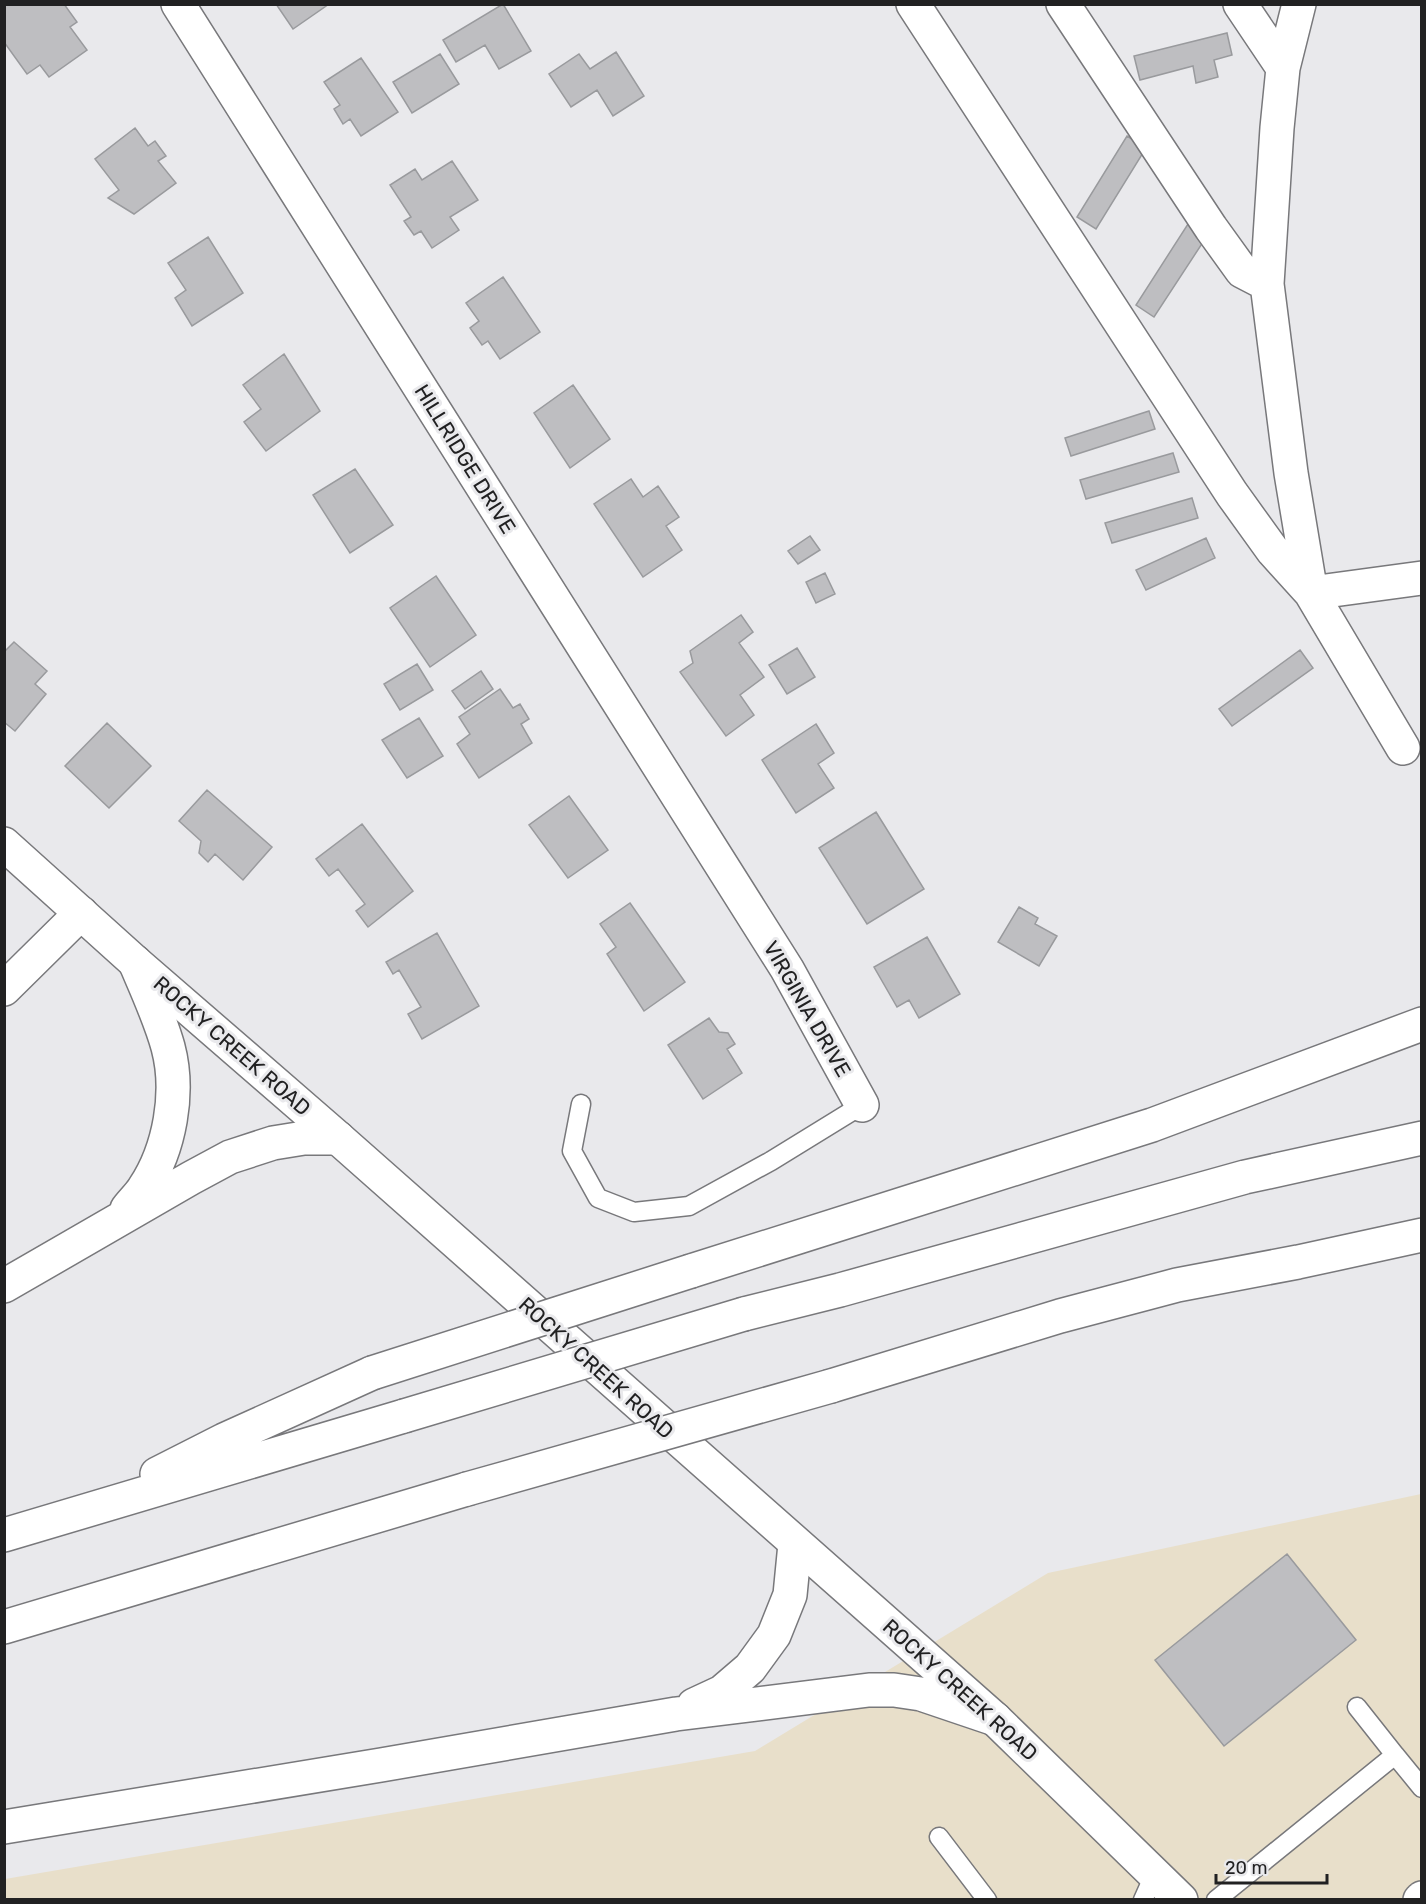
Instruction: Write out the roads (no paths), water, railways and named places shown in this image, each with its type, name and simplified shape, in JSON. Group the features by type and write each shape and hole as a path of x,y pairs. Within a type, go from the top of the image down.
{"main road":[{"name":"HILLRIDGE DRIVE","path":"178,4 638,730 751,914"},
{"path":"913,4 1232,494 1273,551 1311,592 1403,748"},
{"path":"1063,4 1204,218 1242,271 1268,284"},
{"path":"1240,4 1283,68"},
{"path":"1299,4 1283,68 1268,284 1291,473 1311,592"},
{"path":"1311,592 1422,578"},
{"name":"ROCKY CREEK ROAD","path":"4,844 994,1719 1149,1886 1181,1899"},
{"path":"4,989 81,913"},
{"name":"VIRGINIA DRIVE","path":"751,914 787,969 862,1105"},
{"path":"118,1220 144,1188 160,1159 174,1088 169,1049 156,1008 135,962"},
{"path":"78,1514 224,1440 372,1373 1152,1125 1422,1024"},
{"path":"4,1286 230,1158 273,1143 304,1138 338,1138"},
{"path":"4,1536 744,1314 862,1284 1245,1177 1422,1138"},
{"path":"4,1627 467,1489 831,1386 1060,1316 1166,1288 1422,1235"},
{"path":"676,1714 722,1692 750,1668 774,1635 790,1595 795,1544"},
{"path":"4,1827 381,1766 676,1714 869,1690 921,1694 994,1719"}],"lane":[{"path":"581,1104 572,1151 598,1198 634,1212 688,1206 771,1161 862,1105"},
{"path":"1357,1707 1422,1788"},
{"path":"1216,1899 1395,1755"},
{"path":"939,1837 987,1899"}]}
